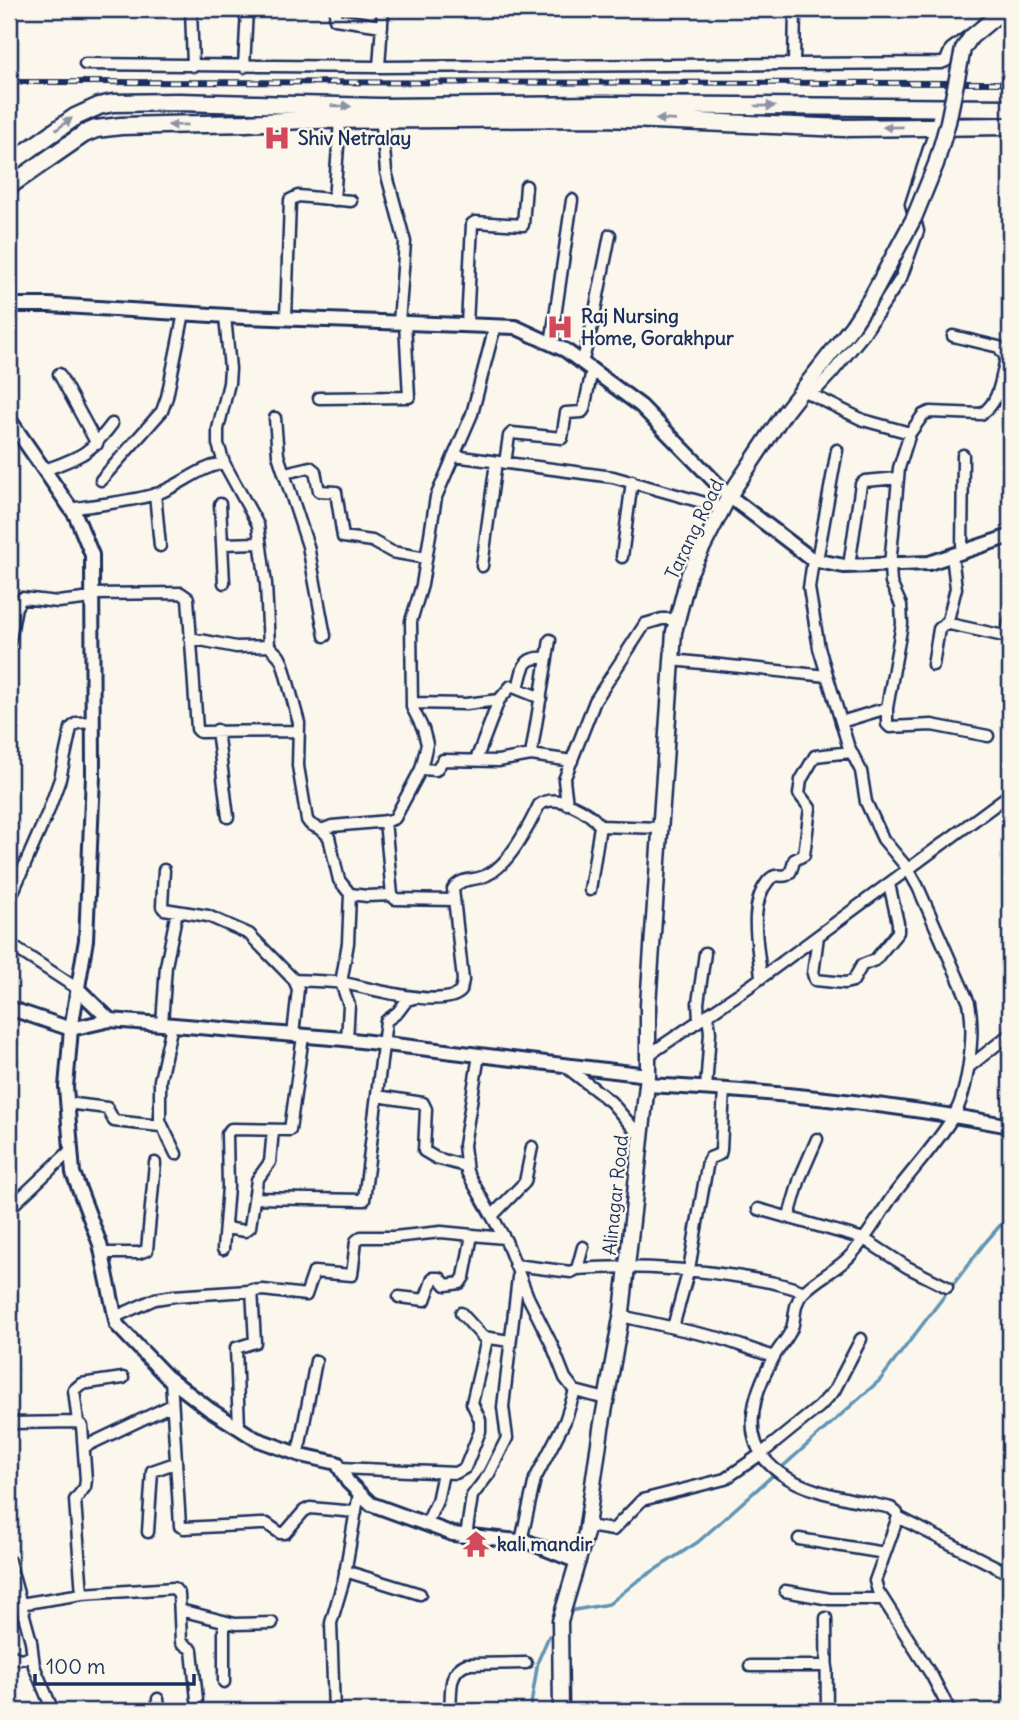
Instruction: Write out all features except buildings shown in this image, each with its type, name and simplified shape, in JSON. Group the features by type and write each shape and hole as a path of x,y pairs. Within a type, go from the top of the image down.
{"main road":[{"name":"Tarang Road","path":"660,828 674,632 689,574 726,502 806,385 872,296 914,218 936,164 963,49 971,37 1006,12"},
{"path":"9,163 75,117 113,103 273,104 381,113 606,118 844,128 1010,125"},
{"path":"9,186 61,148 96,129 121,126 340,120 381,113 605,105 1010,108"},
{"name":"Alinagar Road","path":"561,1711 560,1621 587,1526 627,1266 650,1054 648,1005 660,828"}],"street":[{"path":"191,9 193,66"},
{"path":"244,66 247,9"},
{"path":"336,9 335,19 382,26"},
{"path":"379,67 383,9"},
{"path":"794,64 795,9"},
{"path":"996,9 1006,12"},
{"path":"85,64 379,67 941,63 946,61 951,49 961,40 1006,12"},
{"path":"806,385 819,387 832,373 863,335 901,278 918,231 911,204 940,108"},
{"path":"319,398 409,397 402,323 405,242 386,172 381,113"},
{"path":"334,200 340,120"},
{"path":"467,325 472,223 523,225 526,186"},
{"path":"286,318 290,200 298,196 351,201"},
{"path":"551,344 572,200"},
{"path":"482,566 501,462 509,436 512,433 562,438 566,414 582,412 584,409 590,338 610,235"},
{"path":"9,305 514,327 565,350 641,406 726,502 815,560 849,566 929,563 1010,536"},
{"path":"101,480 162,411 184,313"},
{"path":"225,316 230,369 218,429 218,444 224,463 255,518 266,584 269,646 283,664 297,715 298,766 307,820 329,837 339,880 350,894 348,943 341,983 349,1005 347,1040"},
{"path":"323,830 332,826 395,818 421,769 427,744 412,704 410,629 422,585 436,497 472,414 495,326"},
{"path":"953,336 999,347 1006,358 996,398 988,410 981,414 930,412 923,415 910,433 898,478 890,565 891,583 901,605 902,624 887,708 887,724 890,727 932,725 988,736"},
{"path":"60,374 97,444"},
{"path":"806,385 863,420 910,433"},
{"path":"275,418 278,456 308,546 326,636"},
{"path":"9,419 71,509 92,555 93,722 86,940 71,1029 66,1087 73,1173 102,1253 117,1325 171,1379 209,1409 256,1438 299,1454 337,1463 348,1482 371,1504 453,1534 521,1541 578,1562"},
{"path":"44,470 79,457 97,444 112,424"},
{"path":"837,450 809,588 819,648 841,722 861,771 866,802 883,839 908,869 918,887 969,1003 972,1019 970,1066 955,1115 864,1239 846,1260 804,1292 796,1305 792,1329 774,1357 751,1416 752,1432 761,1454 777,1471 811,1488 891,1508 898,1517 1010,1574"},
{"path":"933,665 939,629 949,618 956,588 963,454"},
{"path":"454,456 632,481 726,502"},
{"path":"71,509 155,494 186,480 202,469 224,463"},
{"path":"285,473 310,467 315,471 319,491 335,492 338,495 343,537 372,541 392,552 426,558"},
{"path":"849,566 861,484 870,480 898,478"},
{"path":"622,557 632,481"},
{"path":"155,494 160,546"},
{"path":"220,504 224,583"},
{"path":"223,544 260,542"},
{"path":"9,644 16,607 22,598 58,602 92,596 185,594 188,598 195,725 200,732 298,731"},
{"path":"568,804 564,780 596,701 645,624 662,619 678,619"},
{"path":"945,623 1004,636 1010,620"},
{"path":"190,638 236,647 269,646"},
{"path":"531,755 550,640"},
{"path":"518,688 529,659 547,658"},
{"path":"672,660 827,677"},
{"path":"476,760 499,700 508,687 514,686 541,698"},
{"path":"412,704 466,704 499,700"},
{"path":"841,722 887,708"},
{"path":"9,901 60,779 71,728 77,723 93,722"},
{"path":"217,730 229,817"},
{"path":"761,978 756,907 768,880 789,875 794,860 804,855 810,808 799,794 801,780 815,756 852,752"},
{"path":"421,769 436,771 443,760 498,761 531,755 572,761"},
{"path":"650,1054 761,978 1010,794"},
{"path":"294,980 341,983 415,997 457,996 463,980 453,889 462,880 487,876 501,865 532,819 538,805 551,800 568,804 588,813 600,826 660,828"},
{"path":"385,821 393,895 396,899 454,900"},
{"path":"590,890 600,826"},
{"path":"164,870 164,909 208,916 249,934 294,980 298,989 292,1127 285,1130 228,1131 223,1249"},
{"path":"818,936 813,974 815,980 845,983 853,981 862,965 875,960 898,932 889,884"},
{"path":"350,894 367,897 393,895"},
{"path":"176,1154 160,1126 160,1080 167,1025 166,966 177,911"},
{"path":"9,944 78,989 110,1020"},
{"path":"705,953 698,1003 710,1033 706,1088"},
{"path":"254,1198 364,1200 386,1021 398,1012 407,1000 415,997"},
{"path":"9,1008 71,1029 110,1020 347,1040 564,1065 706,1088 836,1098 955,1115 1010,1126"},
{"path":"970,1066 1010,1034"},
{"path":"479,1055 464,1145 465,1166 504,1238 565,1378 575,1391 606,1399"},
{"path":"564,1065 611,1102 641,1137"},
{"path":"673,1328 689,1269 708,1161 720,1154 721,1150 724,1089"},
{"path":"377,1096 423,1103 426,1109 424,1151 436,1158 465,1166"},
{"path":"67,1103 107,1108 114,1121 160,1126"},
{"path":"225,1228 248,1230 257,1180 270,1162 273,1130"},
{"path":"789,1216 800,1178 817,1139"},
{"path":"492,1216 524,1182 533,1147"},
{"path":"9,1206 71,1150"},
{"path":"102,1253 139,1253 147,1250 155,1163"},
{"path":"758,1209 864,1239 906,1267 947,1287"},
{"path":"115,1317 166,1297 252,1290 272,1290 304,1296 309,1292 314,1272 352,1275 358,1238 442,1232 504,1238"},
{"path":"399,1297 425,1300 433,1278 440,1278 446,1285 460,1283 464,1277 472,1235"},
{"path":"577,1269 583,1247"},
{"path":"517,1269 571,1272 577,1269 627,1266 689,1269 782,1284 804,1292"},
{"path":"466,1536 472,1496 489,1474 507,1438 503,1407 517,1269"},
{"path":"239,1428 236,1348 255,1342 252,1290"},
{"path":"461,1313 480,1335 487,1339 510,1341"},
{"path":"621,1316 732,1341 774,1357"},
{"path":"340,1468 456,1474 465,1468 480,1430 480,1420 472,1403 487,1339"},
{"path":"587,1526 613,1530 642,1500 725,1479 819,1407 834,1391 861,1339"},
{"path":"299,1454 316,1361"},
{"path":"82,1594 75,1500 85,1487 84,1447 74,1390 81,1384 122,1378"},
{"path":"171,1379 180,1526 260,1524 285,1533 304,1511 310,1508 356,1512"},
{"path":"521,1541 535,1479 565,1421 575,1391"},
{"path":"84,1447 172,1405"},
{"path":"9,1423 78,1422"},
{"path":"148,1532 152,1471 175,1463"},
{"path":"426,1525 437,1501 443,1473"},
{"path":"334,1711 330,1635 359,1493"},
{"path":"898,1517 875,1581 950,1711"},
{"path":"799,1539 885,1553"},
{"path":"9,1560 34,1666 53,1711"},
{"path":"345,1571 420,1594"},
{"path":"20,1604 82,1594 170,1587 178,1590 181,1642 192,1650 197,1700"},
{"path":"785,1591 830,1599 883,1599"},
{"path":"180,1610 234,1624 272,1623"},
{"path":"826,1618 827,1711"},
{"path":"224,1622 224,1682"},
{"path":"9,1654 19,1659 33,1657"},
{"path":"450,1711 453,1674 457,1668 466,1664 526,1663"},
{"path":"750,1666 827,1665"},
{"path":"1010,1688 1010,1697"},
{"path":"159,1699 160,1711"}],"waterway":[{"path":"569,1611 609,1604 636,1582 698,1542 880,1380 1010,1214"},
{"path":"530,1711 538,1661 549,1636"}],"railway":[{"path":"9,82 1010,83"}],"place":[{"name":"Shiv Netralay","path":"277,138"},
{"name":"Raj Nursing Home, Gorakhpur","path":"560,327"},
{"name":"kali mandir","path":"476,1544"}]}
